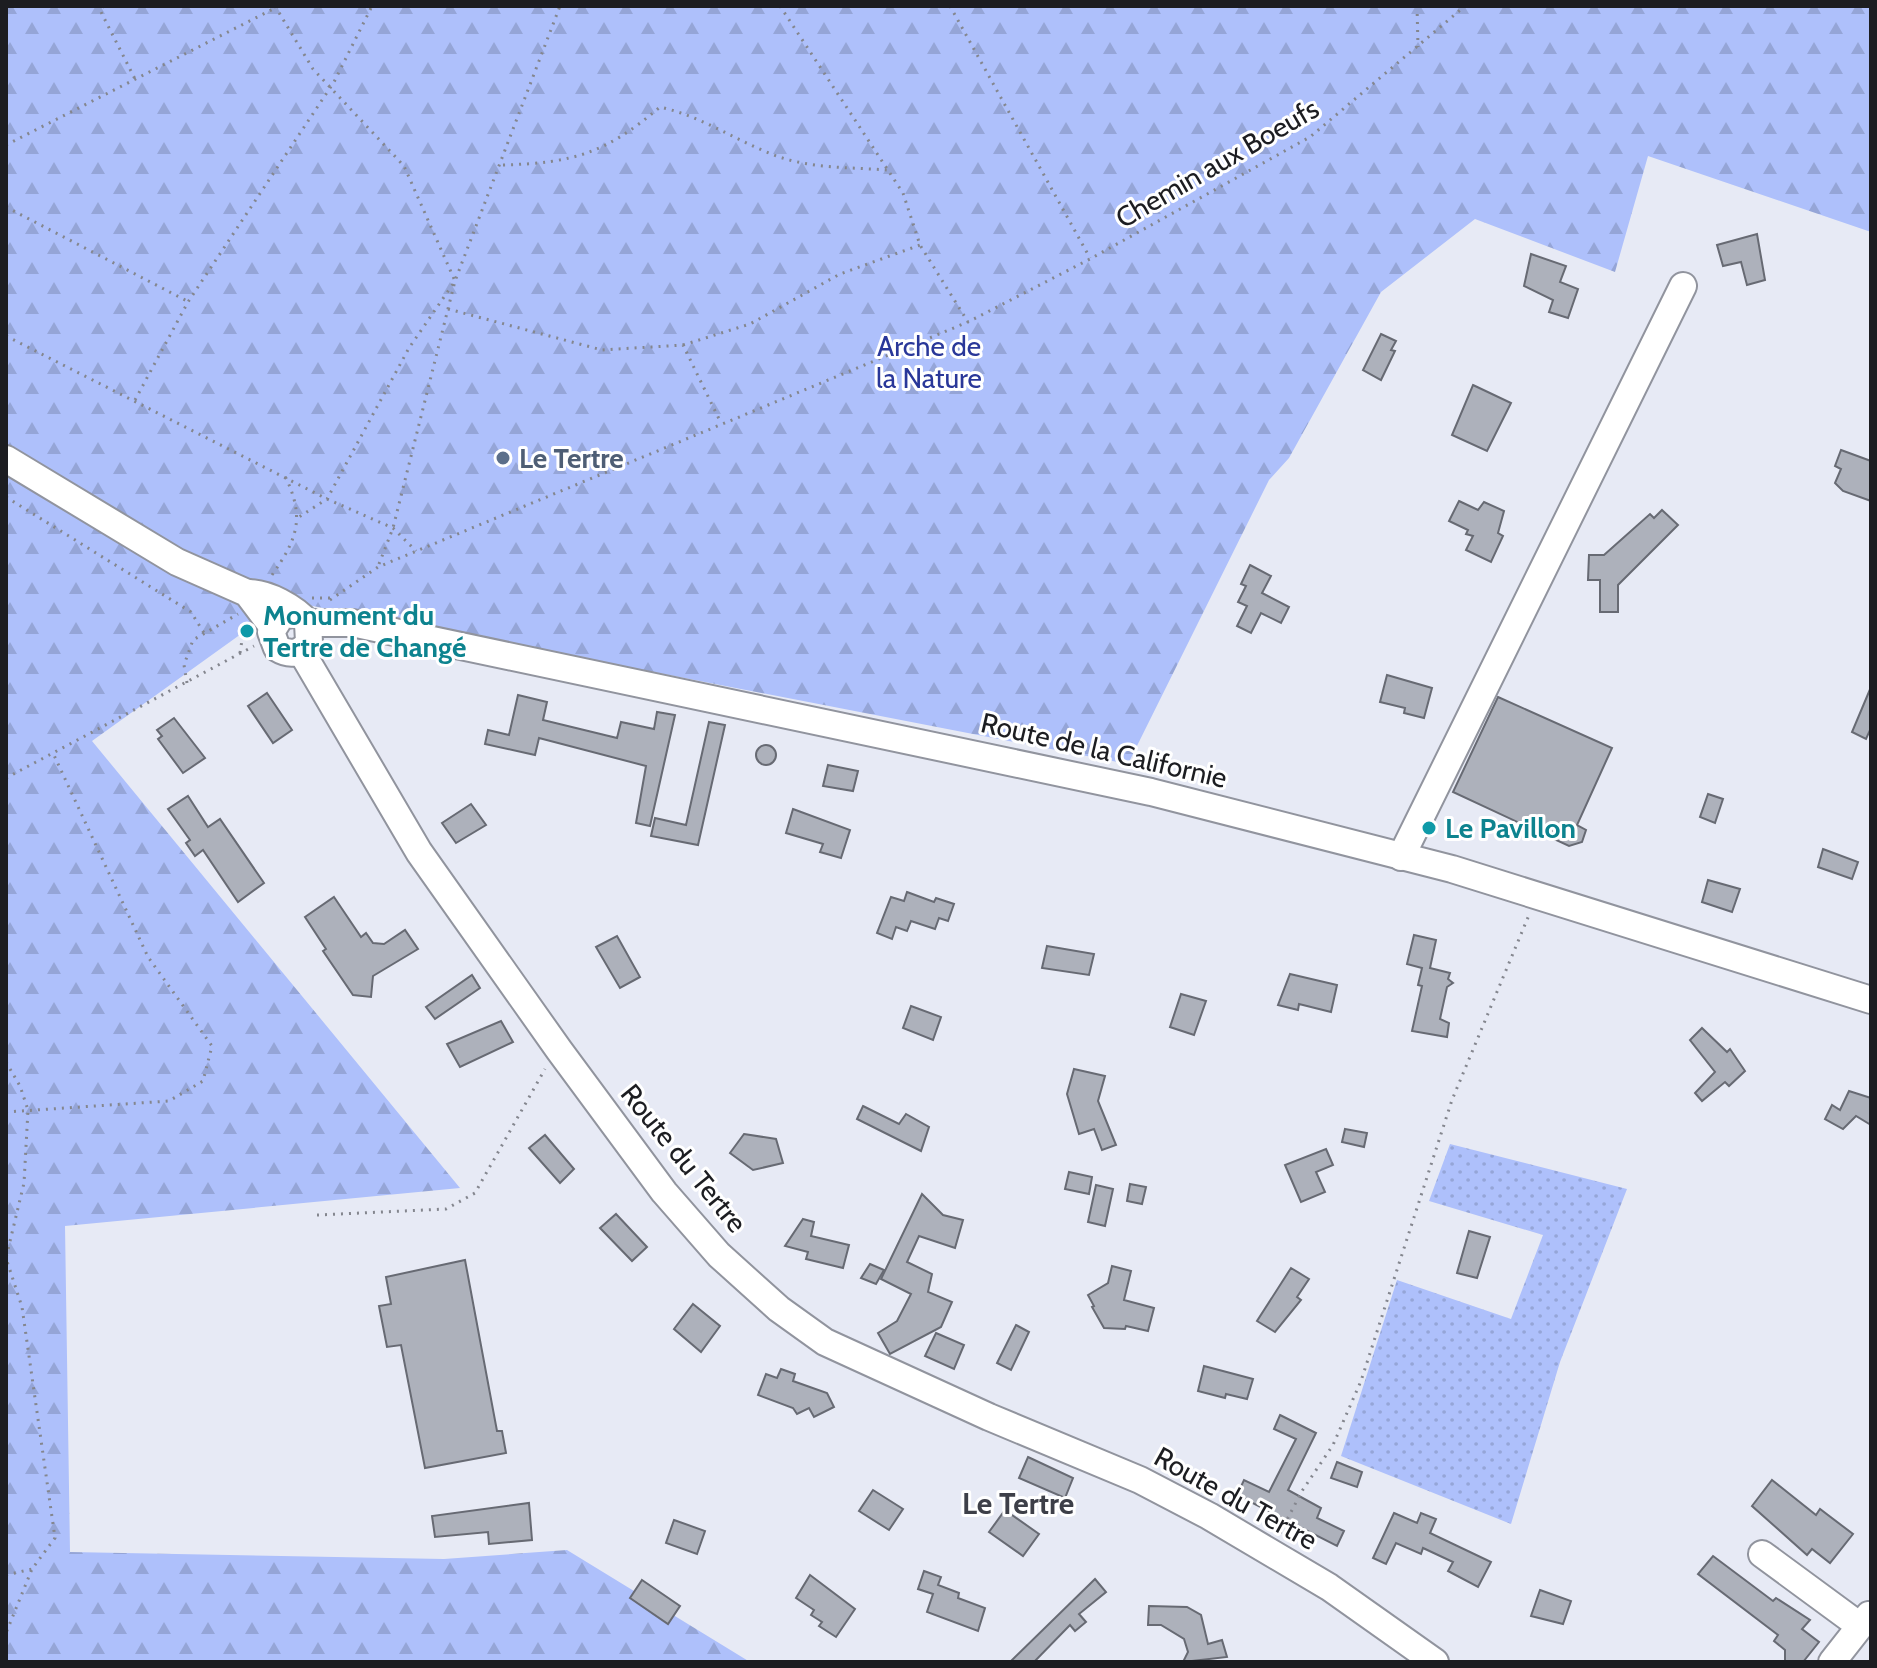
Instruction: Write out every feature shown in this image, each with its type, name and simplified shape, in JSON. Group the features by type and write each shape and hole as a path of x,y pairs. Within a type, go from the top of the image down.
{"street":[{"path":"1401,857 1683,286"},
{"path":"6,459 177,562 253,596 292,621 309,642 301,651 288,653 277,648 271,637 292,621"},
{"name":"Route de la Californie","path":"292,621 352,623 1151,792 1538,896 1871,1000"},
{"name":"Route du Tertre","path":"301,651 419,852 559,1050 664,1192 719,1255 779,1309 825,1342 971,1409 1140,1480 1270,1551 1435,1662"},
{"path":"1762,1554 1866,1619 1832,1662"}],"path":[{"path":"104,6 100,10 135,79"},
{"path":"135,400 188,302 334,82 372,6"},
{"path":"378,567 393,528 455,281 502,165 560,6"},
{"path":"780,6 903,193 920,245 968,322"},
{"path":"950,6 1090,259"},
{"path":"1417,6 1418,47"},
{"name":"Chemin aux Boeufs","path":"333,598 378,567 968,322 1090,259 1310,137 1465,6"},
{"path":"6,145 277,7 313,69 404,166 455,281"},
{"path":"502,165 577,159 629,133 660,107 690,113 771,154 806,164 887,170"},
{"path":"6,207 188,302"},
{"path":"448,309 602,350 683,345 750,324 840,274 920,245"},
{"path":"299,517 327,499 409,348 455,281"},
{"path":"6,336 327,499 393,528 417,552"},
{"path":"683,345 721,423"},
{"path":"187,684 184,665 193,640 253,596 285,556 299,517 296,500 285,476"},
{"path":"6,497 191,612 204,633"},
{"path":"6,778 240,653 245,623"},
{"path":"6,1112 169,1101 203,1081 212,1046 148,957 53,753"},
{"path":"1270,1551 1302,1491 1333,1445 1361,1381 1452,1100 1538,896"},
{"path":"317,1215 446,1209 475,1193 530,1090 559,1050"},
{"path":"6,1062 20,1086 28,1110 24,1183 6,1258 22,1307 55,1538 32,1569 6,1633"},
{"path":"6,1575 32,1569"}],"green space":[{"name":"Arche de la Nature","path":"6,6 1871,6 1871,232 1648,156 1615,272 1475,219 1381,292 1289,458 1269,480 1128,764 287,601 92,741 460,1188 65,1226 70,1552 444,1559 567,1550 750,1662 6,1662"},
{"path":"1450,1144 1627,1189 1560,1362 1511,1524 1341,1456 1397,1280 1511,1319 1543,1235 1429,1201"}],"building":[{"path":"1757,234 1765,280 1747,285 1741,262 1723,266 1717,245"},
{"path":"1531,254 1566,266 1560,282 1578,289 1568,318 1549,312 1553,300 1524,286"},
{"path":"1381,334 1396,341 1391,350 1395,351 1381,380 1363,370"},
{"path":"1473,385 1511,403 1487,451 1452,435"},
{"path":"1841,450 1871,461 1871,501 1843,491 1835,483 1841,469 1835,466"},
{"path":"1459,501 1478,510 1484,502 1504,511 1498,533 1503,536 1491,562 1466,550 1473,536 1466,534 1468,530 1449,521"},
{"path":"1662,510 1678,525 1618,585 1618,612 1600,612 1600,580 1588,580 1589,555 1604,555 1650,514 1654,518"},
{"path":"1250,565 1271,576 1262,593 1289,607 1281,623 1261,613 1251,633 1237,626 1247,606 1238,602 1246,586 1241,584"},
{"path":"1387,675 1432,688 1424,718 1404,713 1405,708 1380,702"},
{"path":"1871,687 1871,728 1866,739 1852,732"},
{"path":"267,693 292,730 273,743 248,706"},
{"path":"518,695 547,702 543,720 617,738 621,722 654,729 657,712 675,715 650,826 636,823 646,766 539,738 535,755 485,744 488,730 509,735"},
{"path":"1498,697 1612,748 1577,825 1586,830 1582,842 1569,846 1453,792"},
{"path":"174,718 205,758 183,773 158,739 162,736 157,730"},
{"path":"709,722 725,725 698,845 651,836 655,818 686,825"},
{"path":"766,745 773,748 776,755 773,762 766,765 759,762 756,755 759,748"},
{"path":"828,765 858,771 853,791 823,786"},
{"path":"1708,794 1723,799 1715,823 1700,817"},
{"path":"188,796 208,827 220,819 264,883 238,902 203,850 195,856 186,843 190,840 168,809"},
{"path":"471,804 486,825 456,843 442,823"},
{"path":"793,809 850,830 841,858 820,852 823,844 786,833"},
{"path":"1823,849 1858,862 1852,879 1818,867"},
{"path":"1708,880 1740,889 1732,912 1702,902"},
{"path":"907,892 934,902 936,898 954,904 948,921 939,918 935,929 911,921 907,931 896,927 892,939 877,933 891,897 904,901"},
{"path":"334,897 361,937 366,933 373,943 384,944 405,930 418,949 373,976 371,997 353,995 323,951 326,949 305,917"},
{"path":"1414,935 1436,940 1430,968 1450,973 1448,979 1453,983 1447,987 1440,1019 1449,1023 1447,1037 1412,1031 1422,986 1418,985 1422,968 1407,964"},
{"path":"617,936 640,977 620,988 596,947"},
{"path":"1047,946 1094,954 1089,975 1042,968"},
{"path":"1290,974 1337,985 1331,1012 1299,1004 1298,1010 1278,1005"},
{"path":"472,975 480,988 435,1019 426,1007"},
{"path":"1181,994 1206,1001 1194,1035 1170,1027"},
{"path":"911,1006 941,1017 933,1040 903,1028"},
{"path":"501,1021 513,1042 460,1067 447,1044"},
{"path":"1702,1028 1727,1052 1730,1049 1745,1071 1729,1086 1725,1082 1702,1101 1695,1093 1715,1072 1690,1040"},
{"path":"1074,1069 1105,1076 1098,1101 1116,1145 1102,1150 1094,1129 1079,1134 1067,1094"},
{"path":"1849,1091 1871,1098 1871,1125 1856,1116 1843,1129 1825,1119 1832,1105 1840,1110"},
{"path":"863,1106 899,1124 906,1114 929,1127 921,1151 857,1119"},
{"path":"1345,1129 1367,1133 1364,1147 1342,1142"},
{"path":"744,1134 776,1139 783,1163 753,1170 730,1153"},
{"path":"545,1135 574,1169 560,1183 529,1148"},
{"path":"1326,1149 1333,1165 1316,1172 1325,1192 1301,1202 1285,1165"},
{"path":"1069,1172 1092,1177 1089,1194 1065,1189"},
{"path":"1130,1184 1146,1187 1142,1204 1127,1201"},
{"path":"1096,1185 1113,1189 1105,1226 1088,1222"},
{"path":"922,1194 943,1215 963,1220 955,1248 919,1236 907,1262 932,1274 928,1292 952,1302 941,1327 890,1354 878,1333 897,1321 911,1294 881,1279"},
{"path":"616,1214 647,1247 632,1261 600,1228"},
{"path":"803,1219 814,1222 811,1236 849,1245 843,1268 806,1259 808,1252 785,1246"},
{"path":"1469,1231 1490,1237 1477,1278 1457,1273"},
{"path":"465,1260 497,1431 502,1431 506,1453 425,1468 401,1345 387,1347 379,1306 391,1304 386,1277"},
{"path":"870,1264 884,1270 876,1284 861,1278"},
{"path":"1112,1266 1131,1271 1124,1300 1154,1308 1148,1331 1126,1326 1125,1329 1104,1328 1092,1307 1088,1295 1108,1283"},
{"path":"1291,1268 1309,1279 1297,1297 1301,1300 1275,1332 1257,1321"},
{"path":"693,1304 720,1326 701,1352 674,1329"},
{"path":"1016,1325 1029,1332 1011,1370 997,1363"},
{"path":"936,1333 964,1345 954,1369 925,1356"},
{"path":"1204,1366 1253,1379 1247,1399 1226,1394 1225,1398 1198,1391"},
{"path":"781,1369 795,1374 793,1381 827,1393 834,1407 814,1417 809,1408 797,1414 793,1408 758,1395 766,1374 777,1378"},
{"path":"1280,1415 1316,1433 1288,1490 1321,1508 1317,1518 1344,1531 1337,1546 1237,1495 1244,1480 1269,1492 1296,1439 1274,1429"},
{"path":"1028,1457 1073,1478 1065,1498 1019,1478"},
{"path":"1337,1462 1362,1472 1357,1487 1331,1478"},
{"path":"1772,1480 1816,1515 1820,1509 1853,1534 1830,1563 1812,1549 1807,1555 1752,1506"},
{"path":"873,1490 903,1509 889,1530 859,1511"},
{"path":"529,1503 532,1540 489,1544 488,1532 435,1537 432,1516"},
{"path":"1005,1510 1039,1534 1023,1556 989,1532"},
{"path":"1394,1513 1417,1523 1421,1513 1436,1519 1430,1533 1491,1562 1478,1587 1448,1571 1453,1562 1423,1548 1421,1554 1396,1543 1386,1564 1373,1558"},
{"path":"674,1520 705,1531 697,1554 666,1543"},
{"path":"1713,1556 1773,1601 1776,1598 1810,1620 1802,1629 1819,1642 1803,1662 1785,1662 1785,1650 1774,1641 1778,1635 1698,1574"},
{"path":"924,1571 941,1577 938,1585 959,1593 958,1598 985,1608 978,1631 927,1612 933,1594 918,1589"},
{"path":"810,1575 855,1609 836,1637 819,1626 822,1622 811,1615 814,1610 796,1598"},
{"path":"1095,1579 1106,1592 1079,1614 1086,1622 1075,1631 1070,1625 1034,1662 1010,1662"},
{"path":"642,1580 680,1606 668,1624 630,1598"},
{"path":"1540,1590 1571,1601 1563,1624 1531,1616"},
{"path":"1149,1606 1187,1607 1201,1615 1208,1644 1222,1640 1227,1657 1183,1662 1188,1652 1184,1639 1161,1625 1148,1625"}],"place":[{"name":"Le Tertre","path":"503,458"},
{"name":"Monument du Tertre de Changé","path":"247,631"},
{"name":"Le Pavillon","path":"1429,828"}],"district":[{"name":"Le Tertre","path":"1018,1503"}]}
